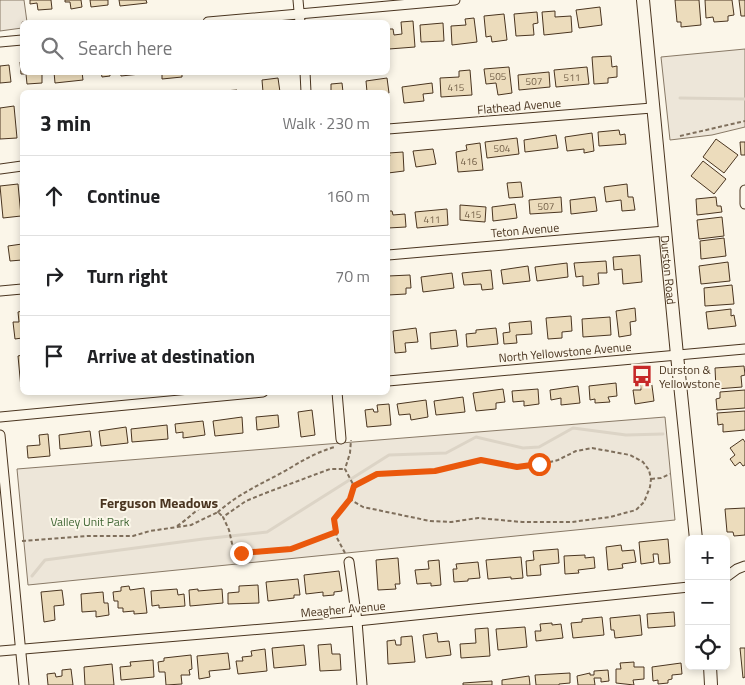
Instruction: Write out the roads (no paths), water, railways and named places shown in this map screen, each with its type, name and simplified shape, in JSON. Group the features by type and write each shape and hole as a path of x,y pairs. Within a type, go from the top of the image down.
{"main road":[{"name":"Durston Road","path":"643,0 652,108 696,535"},
{"path":"710,670 711,685"}],"street":[{"path":"298,0 299,18"},
{"path":"254,20 299,18 455,0"},
{"path":"0,42 20,40"},
{"path":"305,75 306,90"},
{"name":"Flathead Avenue","path":"390,130 652,108"},
{"path":"0,169 20,166"},
{"path":"745,190 745,204"},
{"name":"Teton Avenue","path":"390,255 665,231"},
{"path":"0,291 20,289"},
{"name":"North Yellowstone Avenue","path":"390,381 745,349"},
{"path":"0,416 231,395"},
{"path":"337,395 341,439"},
{"path":"0,435 5,529 24,685"},
{"path":"349,562 357,621 362,685"},
{"path":"730,574 745,566"},
{"name":"Meagher Avenue","path":"0,651 357,621 685,587"}],"waterway":[{"path":"680,98 745,99"},
{"path":"32,576 45,560 267,532 389,455 446,453 476,437 523,448 539,447 573,428 626,435 663,434"}],"place":[{"name":"Durston & Yellowstone","path":"642,376"}],"district":[{"name":"Ferguson Meadows","path":"159,502"}],"park label":[{"name":"Valley Unit Park","path":"90,521"}]}
